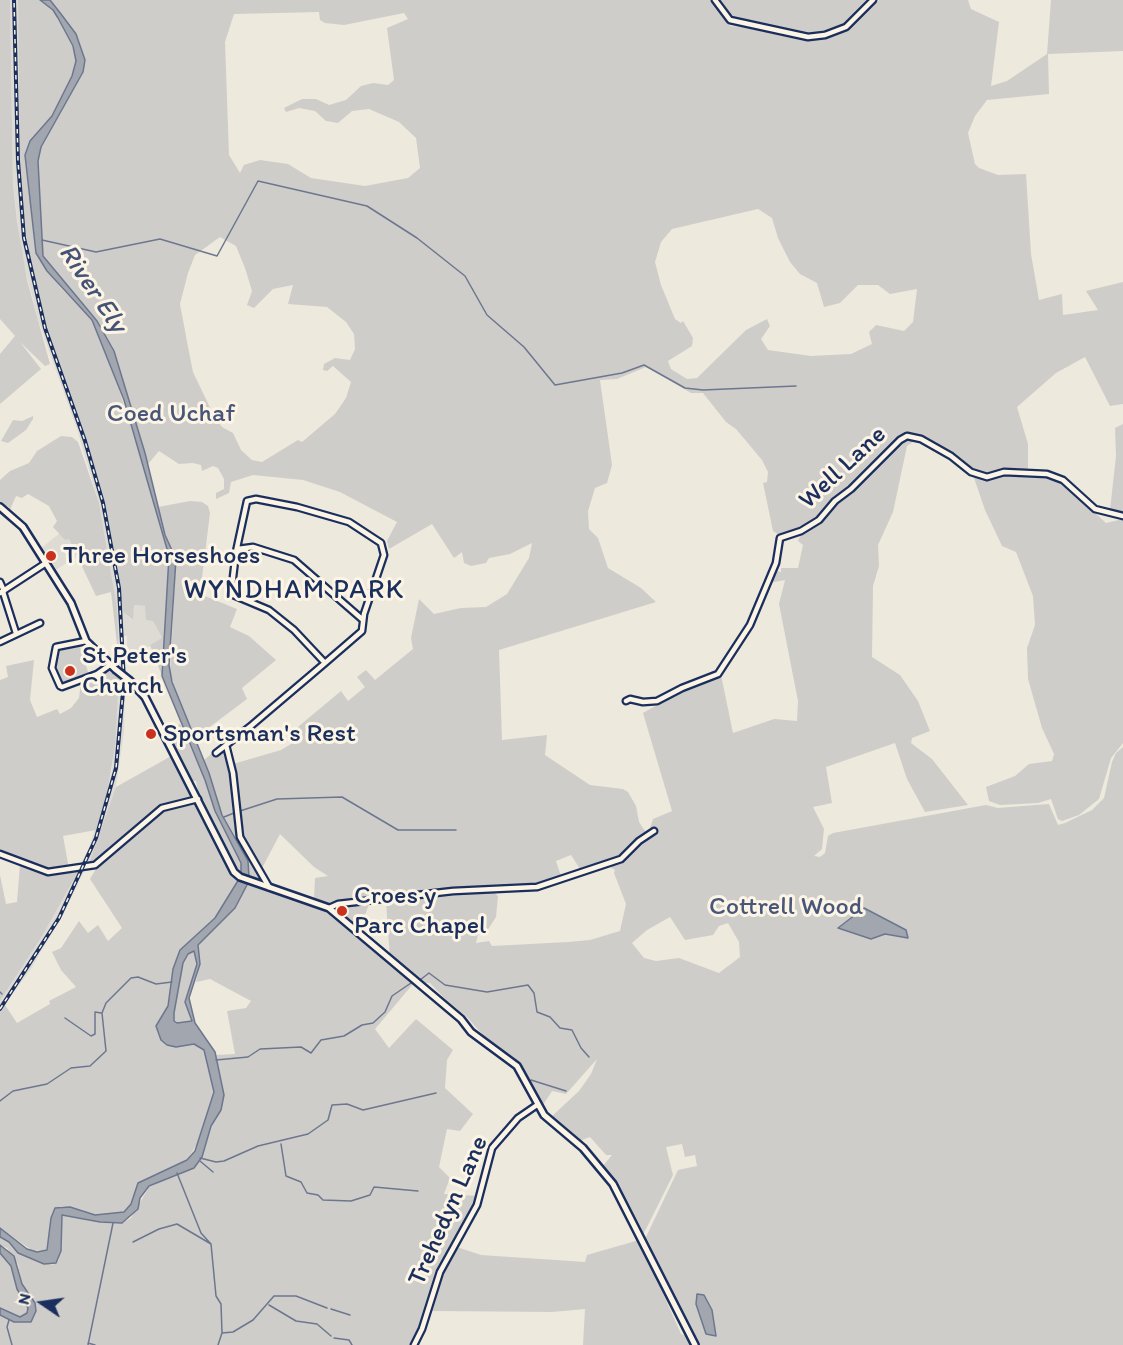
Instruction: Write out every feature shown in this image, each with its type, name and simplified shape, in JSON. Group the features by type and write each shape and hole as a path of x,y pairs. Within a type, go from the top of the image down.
{"street":[{"path":"716,0 730,20 808,37 825,35 846,27 873,0"},
{"name":"Well Lane","path":"626,701 630,699 643,702 657,701 718,674 750,625 776,563 780,538 801,531 819,520 835,501 851,489 900,440 907,436 921,439 951,456 971,472 987,477 1004,472 1047,474 1063,480 1095,509 1123,516"},
{"path":"216,753 226,746 325,663 362,631 363,620 384,555 381,543 349,522 324,512 256,499 247,501 231,594 269,610 294,630 325,663"},
{"path":"0,507 16,519 46,564 71,603 86,640 145,697 240,877 329,908 461,1019 471,1032 517,1066 544,1115 583,1148 613,1184 695,1345"},
{"path":"238,549 253,546 294,560 363,620"},
{"path":"3,592 46,564"},
{"path":"0,582 16,633"},
{"path":"0,642 40,623"},
{"path":"86,640 56,646 52,668 60,686 98,675 113,667"},
{"path":"226,746 232,767 240,837 269,887"},
{"path":"0,854 48,872 95,865 162,808 198,800"},
{"path":"329,908 338,904 453,891 537,886 621,859 639,841 654,831"},
{"name":"Trehedyn Lane","path":"414,1345 422,1329 440,1272 477,1205 492,1148 518,1118 537,1105"}],"shaded area":[{"path":"10,0 18,0 22,206 39,299 100,486 115,555 123,612 132,620 134,605 145,606 162,638 137,654 127,656 127,636 124,636 125,674 120,670 117,607 99,503 77,429 39,323 22,258 13,184"},
{"path":"40,0 50,0 76,34 85,60 83,72 41,147 38,161 43,256 97,321 114,351 145,453 165,535 176,559 169,665 172,682 209,773 222,815 248,861 249,877 241,874 241,863 215,811 205,780 162,676 169,556 124,400 92,320 47,271 36,253 25,155 30,141 52,116 72,76 76,61 73,46 58,18 53,10"},
{"path":"60,533 69,539 78,556 54,571 39,550"},
{"path":"119,676 125,681 124,732 116,787 109,808 92,855 67,906 31,969 0,1010 0,1001 41,938 90,846 112,771"},
{"path":"239,879 248,883 235,908 198,945 200,964 189,998 195,1023 215,1052 224,1095 221,1110 211,1126 202,1157 194,1168 149,1186 140,1198 138,1209 122,1223 100,1222 62,1215 61,1251 56,1263 44,1264 18,1253 9,1242 0,1237 0,1228 27,1249 37,1252 47,1250 51,1218 55,1208 70,1207 95,1215 124,1212 131,1204 138,1183 187,1160 195,1151 214,1092 204,1050 194,1044 176,1047 167,1045 161,1040 156,1026 168,1006 173,969 180,950 215,918","holes":["194,951 197,964 185,1002 192,1021 177,1023 174,1021 174,1013 183,963 188,954"]},
{"path":"864,908 906,930 908,938 885,934 871,939 838,928"},
{"path":"0,1245 14,1256 22,1284 35,1303 36,1311 31,1322 14,1322 0,1315 0,1308 20,1317 27,1313 28,1308 17,1289 11,1266 0,1253"},
{"path":"697,1294 704,1295 712,1310 716,1336 706,1334 696,1304"}],"green space":[{"path":"0,0 10,0 13,184 17,221 27,280 50,364 45,366 20,342 41,369 0,404 0,354 15,336 0,319"},
{"path":"18,0 40,0 53,10 75,51 76,61 72,76 52,116 30,141 26,164 36,253 60,287 92,320 110,362 138,448 169,557 162,676 150,645 162,638 153,621 146,620 145,606 134,605 133,620 123,612 115,555 100,486 51,342 29,258 20,181"},
{"path":"50,0 714,0 730,26 769,29 802,39 816,39 855,24 879,0 968,0 971,9 999,22 991,86 1007,81 1047,54 1051,0 1123,0 1123,51 1048,54 1049,94 987,100 975,116 968,133 975,164 979,168 998,175 1026,174 1031,254 1039,300 1062,294 1063,315 1098,310 1086,291 1123,282 1123,404 1110,406 1085,357 1056,373 1017,407 1028,444 1028,470 1001,470 1005,475 1045,476 1063,483 1106,523 1123,519 1123,743 1111,758 1099,799 1079,815 1062,821 1058,819 1051,799 1038,803 1000,805 989,801 986,787 1015,776 1029,764 1052,761 1054,754 1042,728 1028,679 1027,648 1035,625 1033,596 1016,552 1002,546 985,510 973,475 952,452 943,450 918,435 907,435 880,454 810,524 779,535 773,531 763,483 767,482 768,472 762,460 736,429 726,422 703,393 691,393 646,367 617,379 600,380 612,465 607,483 595,488 588,511 589,529 598,538 608,568 641,588 656,602 499,650 502,740 547,735 545,755 590,785 623,789 628,792 636,806 639,822 645,831 649,831 653,819 672,811 643,713 680,692 721,675 733,733 774,719 797,721 798,701 779,604 785,580 769,583 772,575 776,571 781,572 781,568 798,568 803,545 798,541 802,532 817,524 836,501 851,490 900,442 910,438 916,440 907,446 893,512 878,545 879,566 873,586 872,657 900,675 918,701 930,731 912,738 911,743 932,759 968,805 925,812 907,779 895,743 826,767 832,803 813,807 824,829 822,849 814,856 820,857 825,853 828,836 833,833 986,805 998,808 1049,804 1058,825 1065,823 1092,810 1104,798 1112,762 1116,753 1123,747 1123,1345 697,1345 645,1239 678,1170 697,1166 695,1155 685,1157 682,1144 666,1147 673,1175 643,1235 602,1167 612,1155 606,1155 590,1137 579,1141 551,1117 579,1091 591,1074 597,1059 566,1094 552,1091 541,1108 527,1077 514,1061 479,1037 482,1034 466,1016 430,983 420,983 390,959 386,901 456,892 492,891 498,896 496,917 487,931 478,935 476,943 489,941 492,946 568,942 590,940 620,931 626,904 614,873 615,870 604,863 580,869 571,855 556,861 561,876 536,886 426,892 425,889 422,893 327,904 314,899 315,878 328,876 314,867 280,834 262,868 243,836 233,764 281,750 291,744 299,738 293,731 341,691 348,701 365,687 357,677 366,670 375,680 413,649 411,638 419,599 434,614 461,608 486,607 507,594 529,558 532,543 510,554 489,558 486,563 471,566 464,563 462,552 454,558 432,524 389,549 387,541 397,522 340,492 303,480 253,475 231,482 229,493 216,499 216,493 224,489 224,479 218,468 213,466 202,471 201,465 179,464 159,451 148,464 114,351 97,321 43,256 38,161 41,147 83,72 85,60 76,34","holes":["319,12 320,20 325,23 344,25 404,13 408,19 387,28 394,80 388,85 373,83 361,86 346,100 329,105 316,99 302,99 284,108 286,112 299,108 315,111 326,121 338,123 352,111 369,109 399,122 416,138 420,168 408,178 365,186 311,178 288,164 260,160 244,165 240,173 229,155 225,42 234,14","758,209 772,218 778,238 790,262 800,274 817,283 824,307 840,303 858,285 878,285 890,294 917,289 913,322 904,331 876,325 869,332 872,344 851,354 811,356 768,350 761,339 770,326 767,319 746,330 697,378 687,379 671,369 668,361 692,346 693,338 683,321 681,323 675,319 661,285 655,262 661,242 672,229","220,237 236,246 245,268 252,291 247,305 254,308 273,289 293,285 288,304 327,307 346,322 354,334 355,349 350,360 335,358 324,364 323,370 327,371 333,366 351,382 346,398 335,414 302,442 298,440 262,462 252,460 241,450 233,433 222,427 214,416 193,372 180,304 195,255","670,917 685,940 713,935 719,926 728,923 739,942 740,957 719,973 679,958 656,961 644,958 632,943 647,930"]},
{"path":"718,0 871,0 839,28 803,35 731,18"},
{"path":"33,416 26,430 8,443 1,441 13,420 22,421"},
{"path":"1123,424 1123,515 1110,510 1116,456 1115,428"},
{"path":"61,436 72,437 78,442 99,503 117,607 120,670 111,592 96,596 69,539 65,540 53,527 57,521 49,506 28,494 22,498 16,496 9,512 9,507 0,503 0,480 10,471 29,463 37,451"},
{"path":"190,501 202,502 208,506 210,513 200,594 237,609 230,627 249,636 276,660 242,688 247,699 195,738 180,706 170,672 176,559 165,535 158,507"},
{"path":"79,644 89,675 63,685 54,671 56,649"},
{"path":"34,660 30,700 37,717 57,709 60,714 71,708 79,698 81,682 108,669 119,676 115,746 107,794 96,830 63,836 69,869 44,869 0,852 0,680 8,677 6,666"},
{"path":"180,724 205,780 215,811 241,863 241,874 231,860 199,796 196,781 190,781 164,731"},
{"path":"222,745 230,765 239,839 264,883 249,877 248,861 222,815 204,760"},
{"path":"173,755 192,798 152,812 97,860 89,863 116,787"},
{"path":"194,804 200,807 232,873 239,879 215,918 180,950 173,969 168,1006 158,1023 157,1031 164,1043 194,1044 204,1050 214,1092 197,1144 187,1160 138,1183 131,1204 124,1212 95,1215 61,1206 52,1213 47,1250 33,1251 0,1228 0,1010 5,1005 17,1023 50,1004 49,1001 76,987 61,970 52,952 61,948 79,921 88,933 98,925 108,941 122,928 90,879 97,867 159,813"},
{"path":"20,865 53,874 79,870 41,938 0,1001 0,875 6,904 17,902"},
{"path":"248,883 332,912 413,984 375,1029 389,1048 416,1019 453,1050 447,1060 445,1088 473,1114 460,1131 447,1129 439,1167 450,1178 444,1194 479,1196 446,1257 426,1319 413,1345 0,1345 0,1315 14,1322 31,1322 36,1311 35,1303 22,1284 18,1264 7,1248 0,1245 0,1237 9,1242 18,1253 52,1265 58,1261 61,1251 62,1215 100,1222 122,1223 131,1218 149,1187 194,1168 202,1157 211,1126 222,1106 224,1095 216,1055 235,1054 227,1011 246,1008 251,1001 210,979 196,982 200,964 198,945 235,908"},
{"path":"369,904 364,918 356,928 339,914 345,911 342,905"},
{"path":"194,950 197,964 185,1002 192,1022 173,1022 183,963 188,954"},
{"path":"639,1240 681,1334 689,1337 694,1345 583,1345 585,1309 552,1312 432,1311 442,1275 457,1247 481,1255 585,1262 587,1255"},
{"path":"0,1253 11,1266 17,1289 28,1304 28,1313 24,1316 16,1316 0,1308"}],"waterway":[{"name":"River Ely","path":"42,240 96,252 160,239 217,256 258,181 367,206 417,238 465,276 487,315 524,347 555,385 622,373 644,365 685,388 703,390 796,386"},
{"path":"240,811 277,799 342,797 398,830 456,830"},
{"path":"224,817 234,813"},
{"path":"420,980 429,973 445,985 487,992 528,985 534,993 537,1012 550,1017 560,1028 572,1030 581,1048 589,1057"},
{"path":"0,1101 13,1091 47,1084 71,1068 90,1066 106,1051 102,1013 106,1003 131,978 138,977 156,984 172,982"},
{"path":"216,1060 248,1057 260,1049 301,1047 311,1053 321,1040 344,1036 362,1025 373,1023 385,1012 392,996 411,983"},
{"path":"65,1018 91,1036 95,1034 95,1012 101,1013"},
{"path":"531,1080 566,1091"},
{"path":"200,1158 216,1162 224,1161 258,1146 308,1134 328,1120 332,1105 347,1104 363,1110 436,1093"},
{"path":"281,1144 286,1176 301,1182 307,1193 318,1195 323,1200 351,1201 370,1195 374,1187 418,1191"},
{"path":"200,1161 213,1172"},
{"path":"177,1173 201,1233 211,1244 216,1296 221,1304 222,1333 218,1345"},
{"path":"88,1345 113,1223"},
{"path":"133,1242 159,1229 177,1224 211,1244"},
{"path":"222,1333 233,1332 253,1320 274,1296 296,1296 327,1308"},
{"path":"269,1305 296,1321 317,1324 331,1336"},
{"path":"331,1309 350,1315"},
{"path":"9,1320 7,1327 12,1345"},
{"path":"334,1338 349,1340 352,1345"},
{"path":"88,1343 95,1345"}],"railway":[{"path":"0,1009 59,918 96,838 116,768 124,681 119,588 103,503 85,441 45,328 24,238 18,161 14,0"}],"place":[{"name":"Three Horseshoes","path":"51,556"},
{"name":"St Peter's Church","path":"70,671"},
{"name":"Sportsman's Rest","path":"151,734"},
{"name":"Croes y Parc Chapel","path":"342,911"}],"district":[{"name":"WYNDHAM PARK","path":"294,591"}],"park label":[{"name":"Coed Uchaf","path":"171,414"},
{"name":"Cottrell Wood","path":"786,907"}]}
